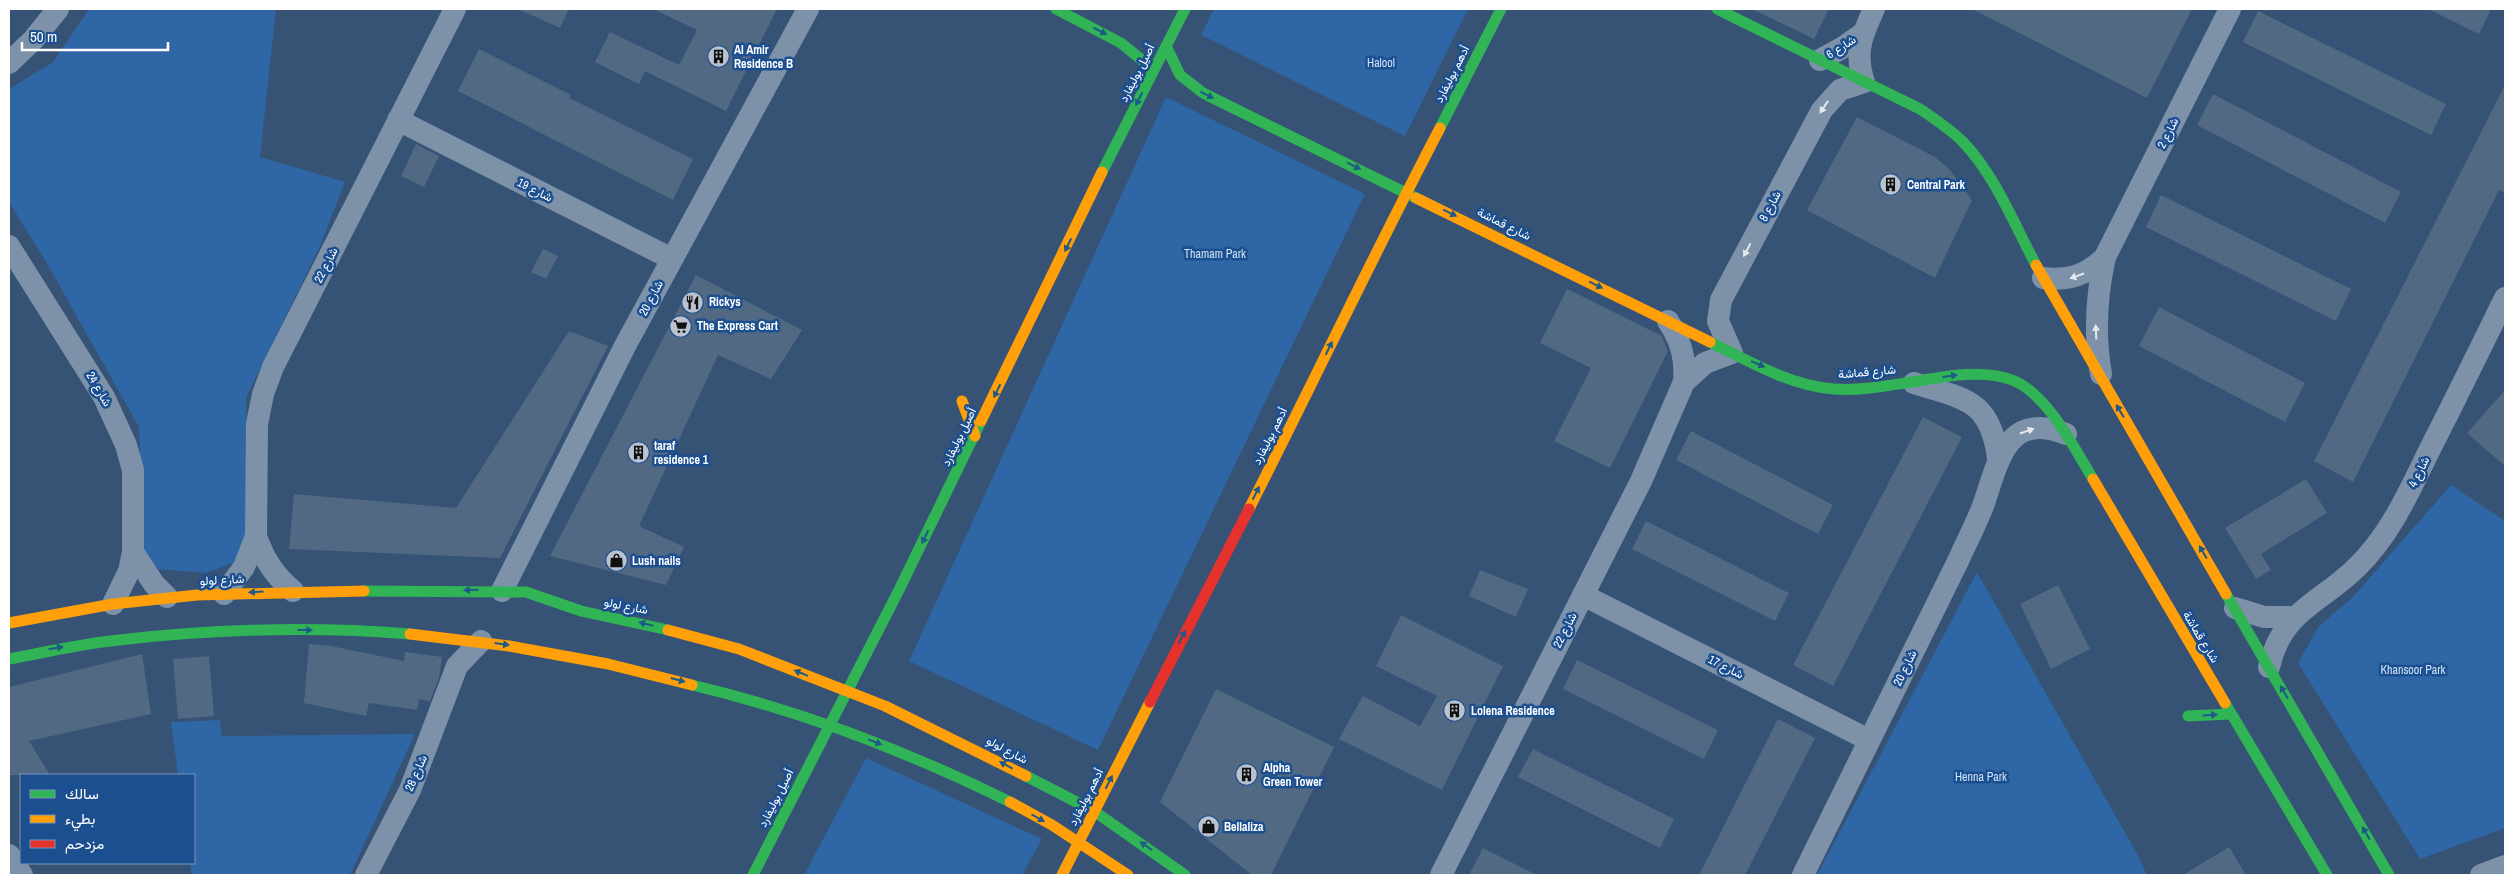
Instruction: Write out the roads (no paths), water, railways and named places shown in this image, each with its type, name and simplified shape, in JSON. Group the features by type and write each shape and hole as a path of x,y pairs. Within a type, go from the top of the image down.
{"street":[{"path":"9,63 33,40 58,9"},
{"name":"شارع 22","path":"224,594 244,567 256,536 257,424 263,394 273,367 455,9"},
{"name":"شارع 20","path":"502,591 582,430 672,259 808,9"},
{"path":"1056,9 1121,43 1154,70"},
{"name":"أصيل بوليفارد","path":"752,875 975,436 1185,9"},
{"name":"أدهم بوليفارد","path":"1062,875 1306,397 1407,191 1501,9"},
{"path":"1717,9 1920,109 1963,142 1980,163 2043,278 2389,875"},
{"name":"شارع 6","path":"1864,82 1858,58 1862,34 1874,9"},
{"name":"شارع 2","path":"2102,380 2097,350 2095,319 2098,288 2105,257 2230,9"},
{"name":"شارع 6","path":"1820,60 1862,34"},
{"name":"شارع قماشة","path":"1166,46 1180,75 1202,93 1407,191 1732,353 1786,375 1813,385 1835,389 1960,374 1985,375 2012,380 2044,407 2066,434 2327,875"},
{"name":"شارع 8","path":"1732,353 1718,321 1718,310 1725,290 1822,110 1840,90 1864,82"},
{"name":"شارع 19","path":"398,120 672,259"},
{"name":"شارع 24","path":"9,246 64,330 117,420 133,470 133,552 129,571 113,604"},
{"name":"شارع 2","path":"2043,278 2070,278 2084,274 2105,257"},
{"name":"شارع 4","path":"2269,667 2278,640 2294,617 2316,602 2358,567 2399,511 2505,298"},
{"name":"شارع 22","path":"1442,875 1641,481 1684,382 1685,366 1682,350 1677,335 1668,321"},
{"name":"شارع 22","path":"1684,382 1705,362 1732,353"},
{"name":"شارع 20","path":"1909,381 1962,397 1977,408 1989,423 1996,440 1998,458"},
{"path":"962,401 975,436"},
{"name":"شارع 20","path":"1803,875 1959,559 1982,507 1998,458 2008,442 2024,431 2045,428 2066,434"},
{"name":"شارع 22","path":"256,536 270,567 280,580 293,590"},
{"path":"133,552 154,584 167,598"},
{"name":"شارع لولو","path":"9,623 113,604 167,598 293,590 502,591 538,595 581,611 687,634 739,650 885,706 971,747 1094,811 1185,875"},
{"name":"شارع 17","path":"1583,594 1869,740"},
{"path":"2235,608 2264,617 2294,617"},
{"path":"9,659 96,641 202,631 349,631 480,641 546,650 637,670 728,694 829,726 896,750 958,776 1025,810 1079,841 1128,875"},
{"path":"437,637 449,651 457,666"},
{"name":"شارع 28","path":"366,875 410,790 457,666 480,641"},
{"path":"2188,716 2232,714"},
{"path":"9,855 22,875"},
{"path":"2481,875 2505,866"}],"place":[{"name":"Al Amir Residence B","path":"718,57"},
{"name":"Central Park","path":"1891,185"},
{"name":"Rickys","path":"693,302"},
{"name":"The Express Cart","path":"681,326"},
{"name":"taraf residence 1","path":"638,453"},
{"name":"Lush nails","path":"616,561"},
{"name":"Lolena Residence","path":"1455,711"},
{"name":"Alpha Green Tower","path":"1247,775"},
{"name":"Bellaliza","path":"1208,827"}],"park label":[{"name":"Halool","path":"1381,63"},
{"name":"Thamam Park","path":"1215,254"},
{"name":"Khansoor Park","path":"2413,670"},
{"name":"Henna Park","path":"1981,777"}]}
